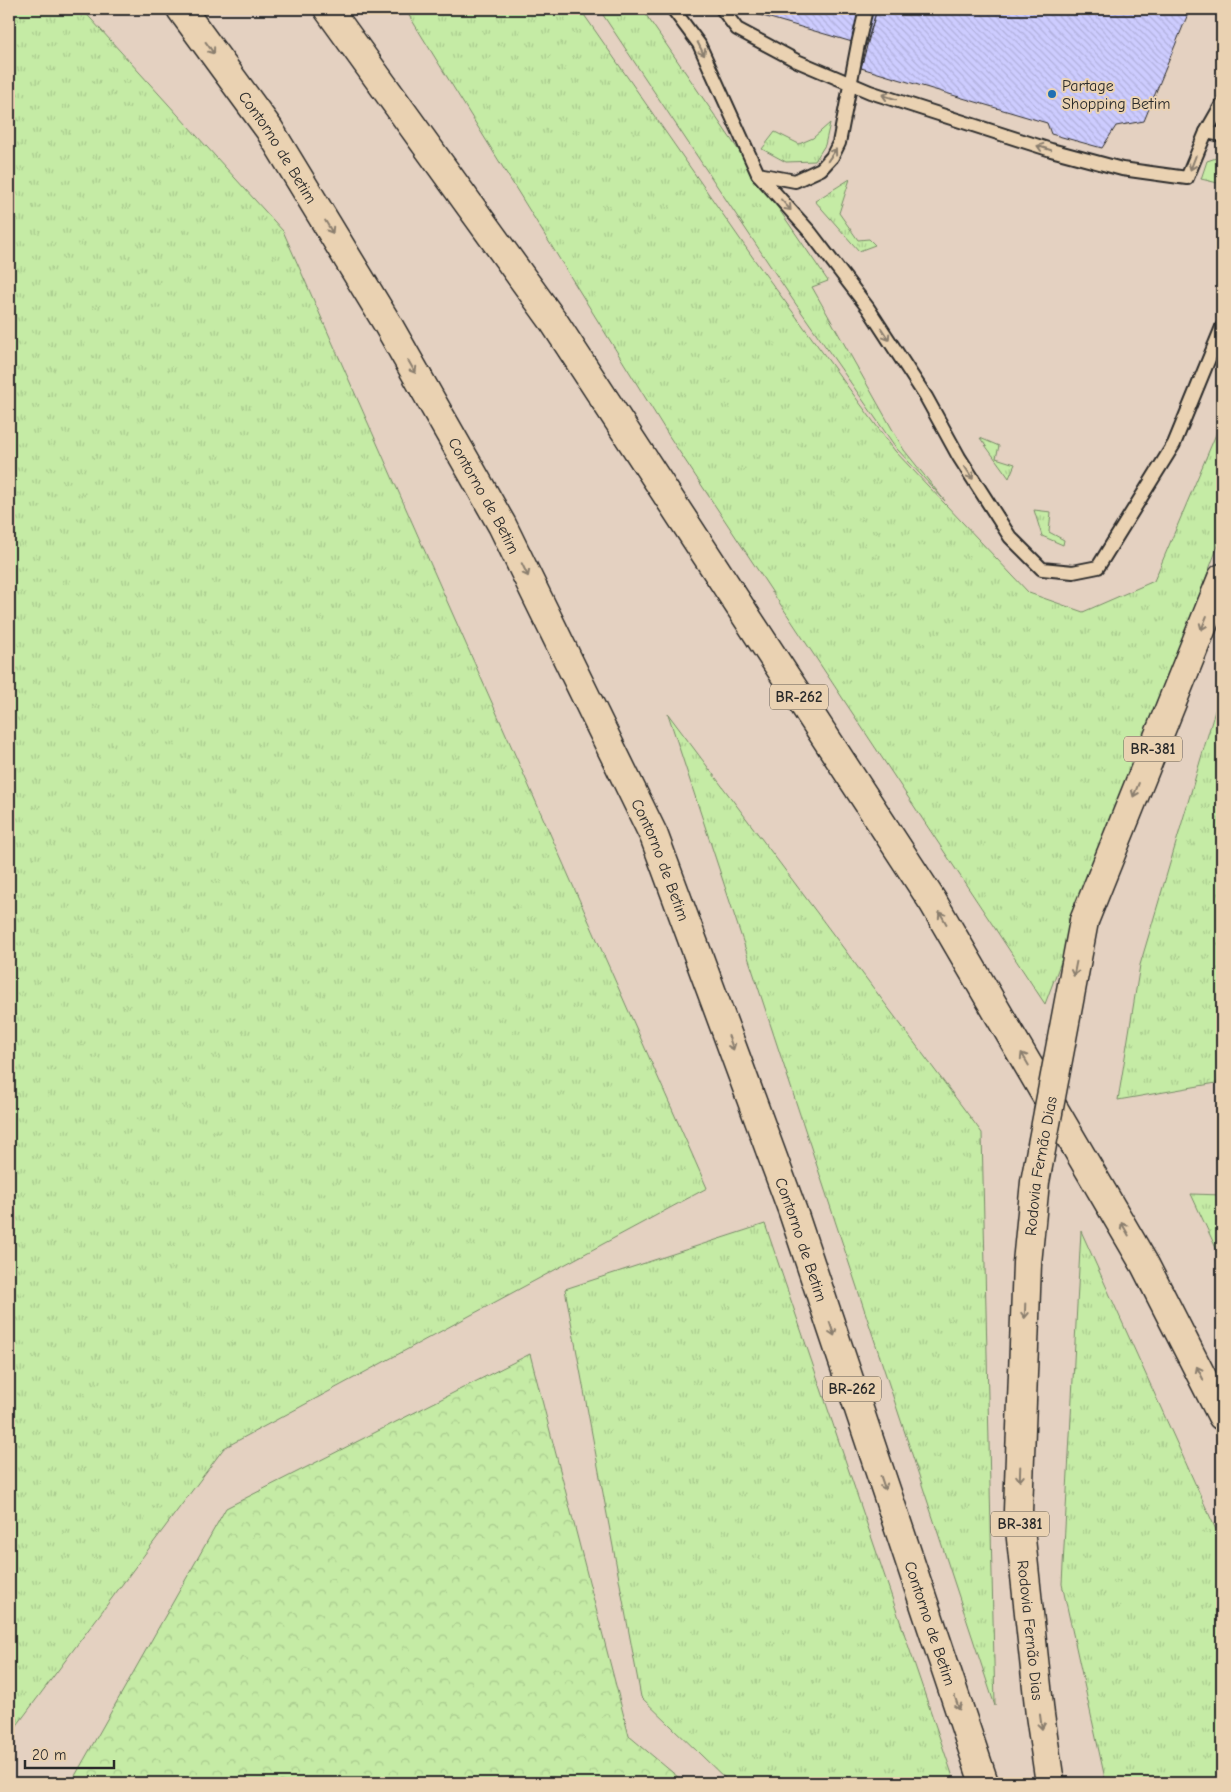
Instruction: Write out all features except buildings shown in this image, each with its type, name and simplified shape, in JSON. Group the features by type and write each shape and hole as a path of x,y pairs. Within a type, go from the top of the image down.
{"highway":[{"name":"Contorno de Betim","path":"181,9 269,129 387,323 454,440 502,524 654,836 792,1212 984,1783"},
{"name":"BR-262","path":"328,9 554,322 933,902 1145,1264 1222,1416"},
{"name":"Rodovia Fernão Dias","path":"1050,1783 1040,1715 1018,1511 1027,1263 1035,1182 1084,921 1222,578"}],"lane":[{"path":"673,9 700,44 758,174 810,232 868,308 926,397 958,457 1010,537 1042,569 1073,572 1098,567 1174,444 1222,327"},
{"path":"722,9 737,29 797,61 870,92 1051,150 1122,169 1188,178 1206,132 1222,104"},
{"path":"758,174 795,181 821,168 832,157 839,144 866,9"},
{"path":"1206,132 1222,135"}],"green space":[{"path":"9,9 82,9 283,231 707,1188 224,1448 9,1736"},
{"path":"405,9 580,9 756,262 895,451 1029,593 1083,612 1154,581 1222,420 1222,535 1045,1004 669,436"},
{"path":"599,9 642,9 828,281 812,287 904,450 945,501 897,449 793,300"},
{"path":"830,123 825,145 815,161 786,162 762,149 775,132 799,144 813,138"},
{"path":"1222,156 1222,184 1201,179 1207,161"},
{"path":"850,179 839,213 858,240 869,239 875,245 859,251 815,201"},
{"path":"980,438 999,446 996,458 1015,464 1009,478"},
{"path":"1034,510 1051,512 1049,532 1064,540 1063,545 1042,536"},
{"path":"1222,687 1222,1082 1118,1100 1140,965"},
{"path":"668,714 982,1133 995,1706"},
{"path":"1191,1194 1222,1195 1222,1261"},
{"path":"765,1224 955,1783 730,1783 641,1697 565,1289"},
{"path":"1081,1231 1222,1543 1222,1783 1106,1783 1062,1584"},
{"path":"530,1354 629,1736 685,1783 71,1783 226,1508"}],"place":[{"name":"Partage Shopping Betim","path":"1052,94"}]}
